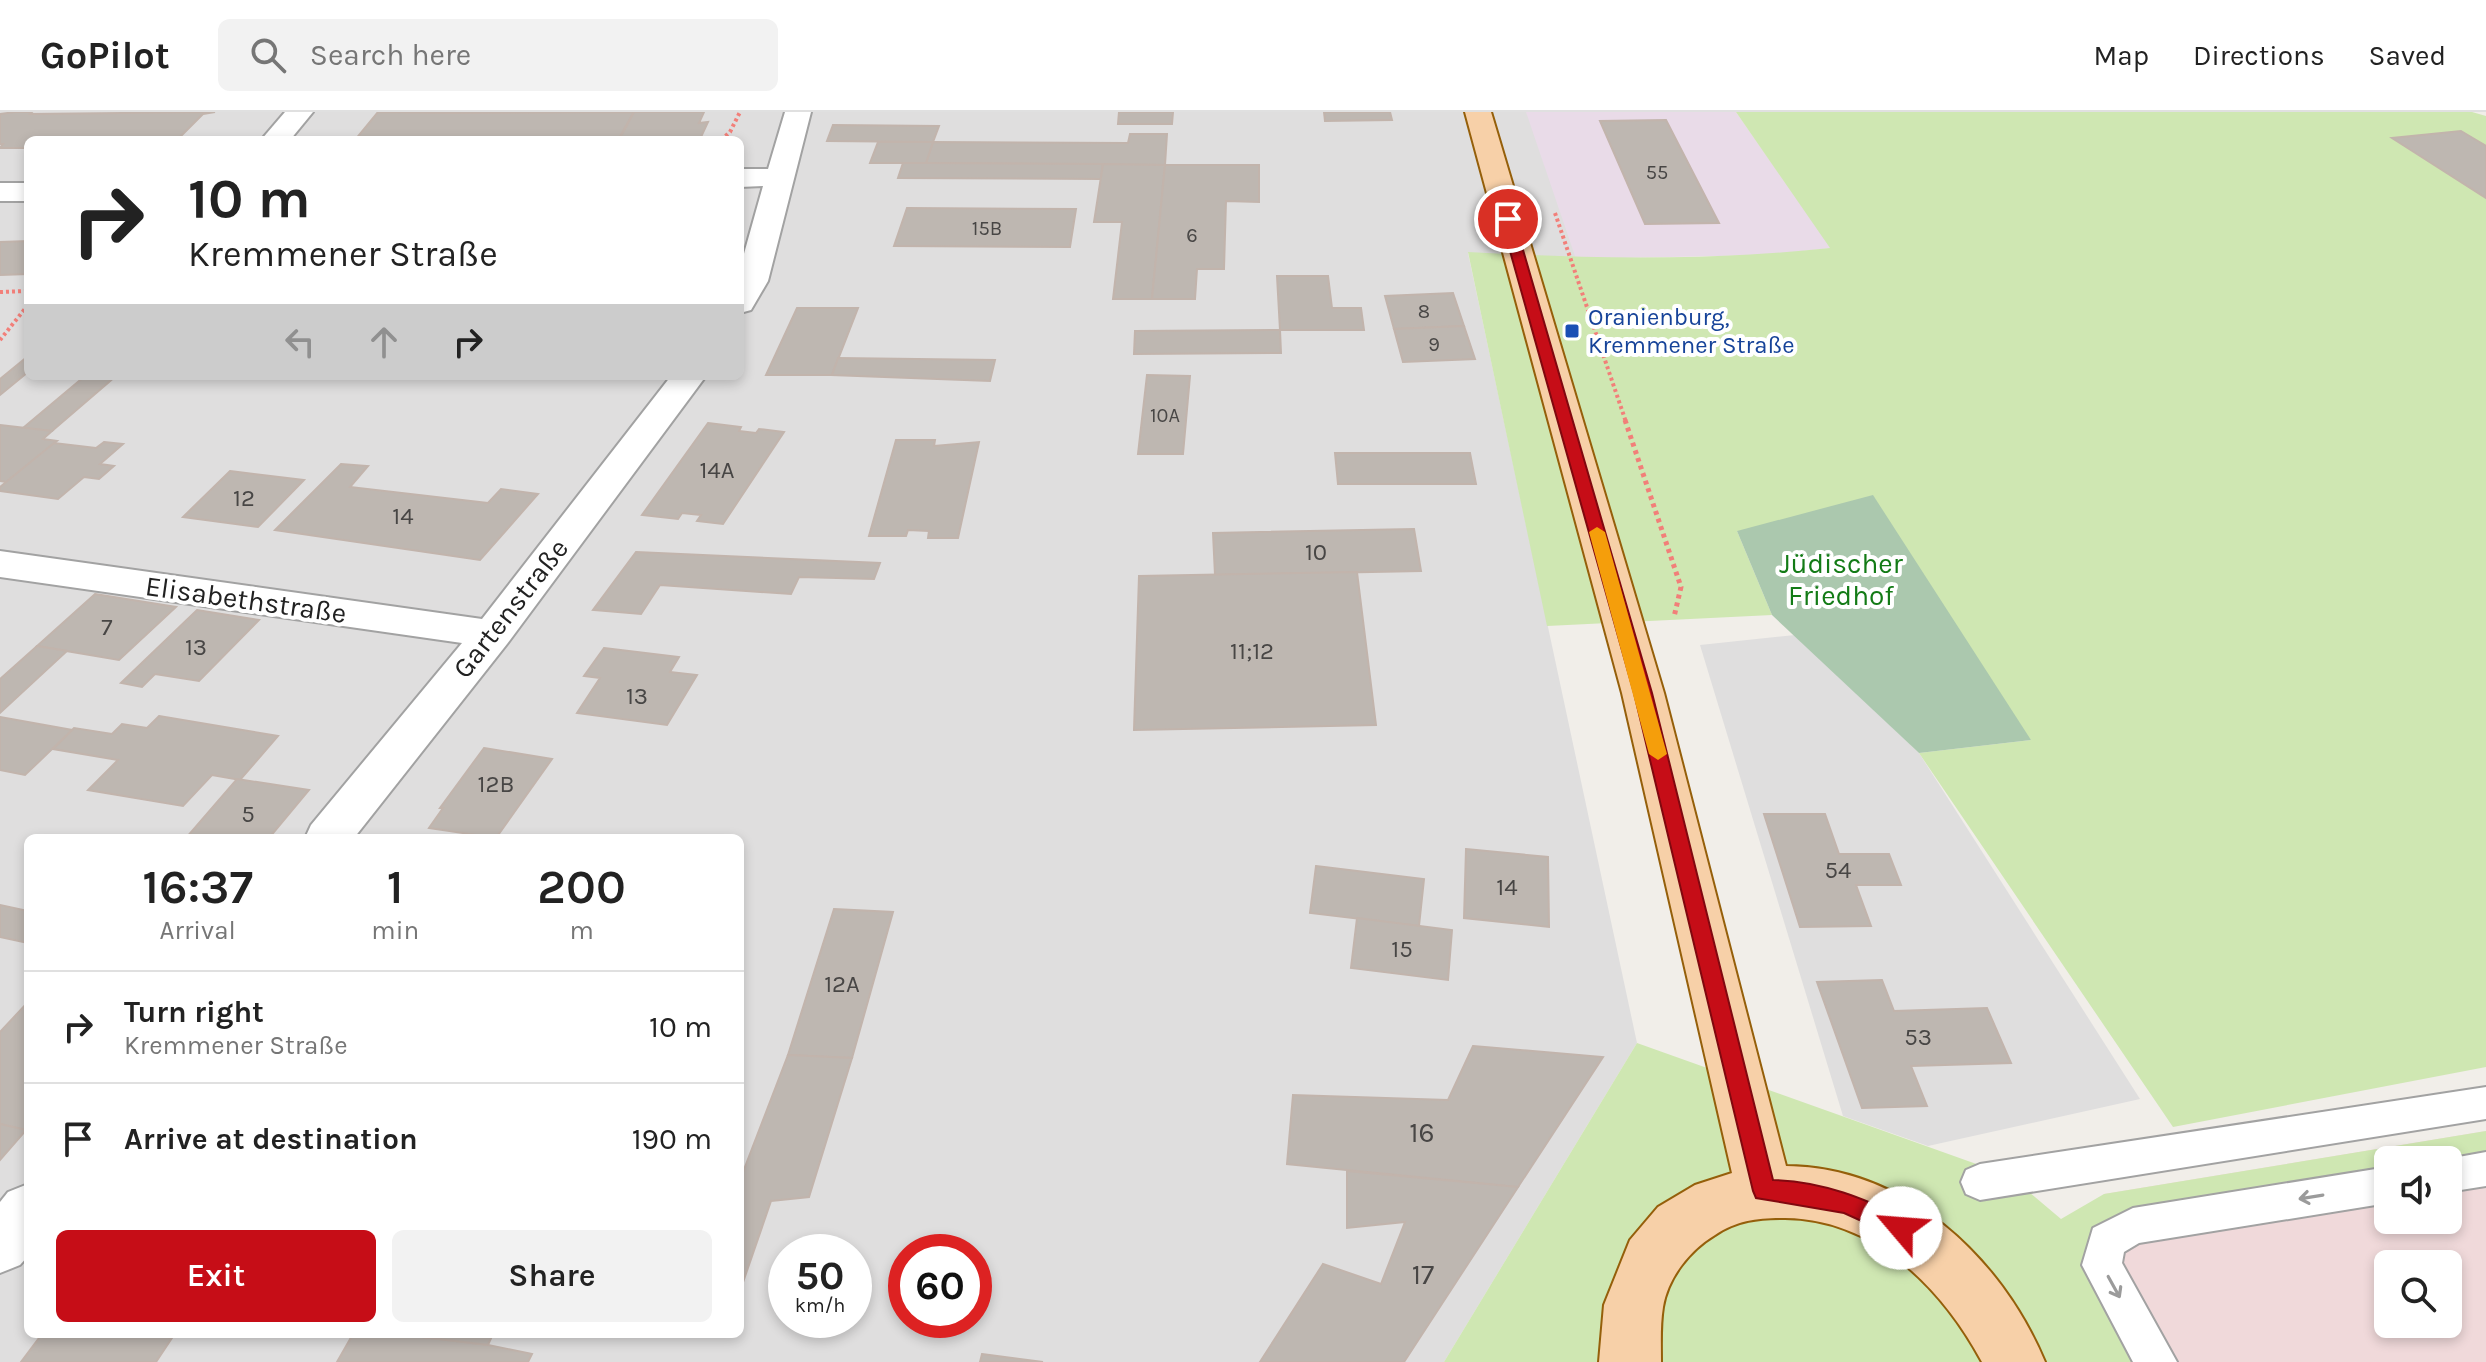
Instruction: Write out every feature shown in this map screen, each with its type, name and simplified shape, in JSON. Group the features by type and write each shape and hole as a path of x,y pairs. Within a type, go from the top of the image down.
{"main road":[{"path":"1478,112 1643,693 1764,1191"},
{"path":"1630,1362 1628,1331 1632,1302 1652,1252 1668,1233 1689,1216 1712,1204 1764,1191 1804,1193 1847,1202 1901,1228 1948,1265 1968,1286 1987,1309 2014,1362"}],"street":[{"path":"279,136 300,112"},
{"path":"744,296 752,281 798,112"},
{"path":"744,179 779,186"},
{"path":"744,194 779,186"},
{"path":"0,192 24,192"},
{"name":"Gartenstraße","path":"331,834 492,634 686,380"},
{"name":"Elisabethstraße","path":"0,564 492,634"},
{"path":"0,1246 24,1216"}],"lane":[{"path":"1980,1182 2486,1103"},
{"path":"2462,1173 2486,1169"},
{"path":"2156,1362 2102,1265 2107,1241 2133,1226 2374,1187"}],"path":[{"path":"726,136 740,112"},
{"path":"0,292 24,291"},
{"path":"0,340 24,310"}],"shaded area":[{"path":"0,112 1736,112 1576,259 1468,253 1637,1043 1444,1362 0,1362"},
{"path":"1526,112 1736,112 1831,248 1766,255 1576,259"},
{"path":"1795,635 1919,753 2140,1099 1928,1146 1843,1116 1700,645"},
{"path":"2486,1131 2486,1362 2096,1362 2064,1291 2104,1194 2374,1149 2374,1234 2462,1234 2462,1146 2395,1146"}],"green space":[{"path":"1736,112 2472,112 2486,116 2486,1067 2173,1127 1919,753 2031,740 1737,531 1772,615 1547,626 1468,252 1649,258 1830,248"},
{"name":"Jüdischer Friedhof","path":"1873,495 2031,740 1919,753 1772,615 1737,531"},
{"path":"1637,1043 2010,1176 2061,1219 2104,1194 2374,1149 2374,1173 2113,1217 2088,1242 2091,1281 2135,1362 1444,1362"},
{"path":"2486,1131 2486,1154 2462,1158 2462,1146 2395,1146"}],"building":[{"path":"215,112 203,114 181,136 24,136 24,148 0,148 3,144 0,144 0,114"},
{"path":"378,112 634,112 620,136 358,136"},
{"path":"634,112 704,112 699,123 708,122 701,136 621,136"},
{"path":"1119,112 1173,112 1172,124 1118,124"},
{"path":"1324,112 1390,112 1392,120 1325,121"},
{"path":"1666,120 1719,223 1645,224 1600,121"},
{"path":"833,125 939,126 933,142 827,141"},
{"path":"2461,131 2486,146 2486,198 2392,138"},
{"path":"1130,134 1167,134 1165,165 926,163 933,142 1128,143"},
{"path":"878,142 933,142 926,163 870,163"},
{"path":"903,163 1103,164 1101,179 898,178"},
{"path":"1103,164 1165,165 1152,299 1113,299 1122,222 1094,222"},
{"path":"1165,165 1259,165 1259,202 1226,201 1224,269 1197,269 1195,299 1152,299"},
{"path":"907,208 1076,209 1070,247 894,246"},
{"path":"24,241 24,274 0,275 0,242"},
{"path":"1277,276 1328,276 1332,308 1361,308 1364,330 1280,330"},
{"path":"1453,293 1464,326 1394,329 1385,296"},
{"path":"797,308 858,308 832,375 766,375"},
{"path":"1464,326 1475,359 1403,362 1394,329"},
{"path":"1280,330 1281,353 1134,354 1135,331"},
{"path":"838,358 995,360 990,381 832,375"},
{"path":"24,359 24,375 0,395 0,379"},
{"path":"1147,375 1190,376 1183,454 1138,454"},
{"path":"80,380 111,380 52,431 23,428"},
{"path":"708,423 741,427 739,431 756,433 759,429 784,432 723,524 697,521 701,515 682,513 678,519 642,515"},
{"path":"0,425 52,431 43,439 57,441 6,482 0,481"},
{"path":"896,440 935,440 934,446 979,442 958,538 928,538 929,531 908,530 906,536 869,536"},
{"path":"104,442 123,444 100,464 114,466 99,479 84,477 58,499 0,491 0,487 54,443 96,448"},
{"path":"1335,453 1470,453 1476,484 1338,484"},
{"path":"341,464 368,466 350,487 488,503 501,489 538,494 480,560 275,530"},
{"path":"230,471 304,480 258,527 183,517"},
{"path":"1414,529 1421,571 1215,575 1213,533"},
{"path":"636,552 880,563 874,579 799,577 791,594 660,585 641,614 593,610"},
{"path":"1357,572 1376,725 1134,730 1139,576"},
{"path":"95,594 176,607 119,660 37,646"},
{"path":"197,610 259,620 199,681 155,674 142,687 121,683"},
{"path":"37,646 67,651 0,713 0,679"},
{"path":"604,648 679,657 670,672 697,675 667,725 577,713 600,678 584,676"},
{"path":"159,716 278,736 240,780 212,775 183,806 88,790 118,760 53,749 74,728 112,734 122,724 147,728"},
{"path":"0,717 72,730 25,775 0,770"},
{"path":"484,748 552,759 499,834 469,834 429,828 443,808 440,808"},
{"path":"237,779 309,790 272,834 189,834"},
{"path":"1764,814 1825,814 1839,854 1889,854 1901,885 1856,885 1871,926 1800,927"},
{"path":"1466,849 1548,857 1549,927 1464,918"},
{"path":"1316,866 1424,879 1419,926 1310,913"},
{"path":"0,905 24,910 24,942 0,937"},
{"path":"834,909 893,912 852,1058 788,1055"},
{"path":"1357,918 1452,930 1448,980 1351,968"},
{"path":"1882,980 1894,1011 1987,1008 2011,1063 1911,1066 1927,1106 1862,1108 1817,982"},
{"path":"24,1006 24,1130 0,1124 0,1032"},
{"path":"1473,1046 1603,1057 1518,1187 1287,1164 1293,1095 1448,1100"},
{"path":"788,1055 852,1058 809,1197 771,1201 744,1279 744,1170"},
{"path":"0,1124 24,1130 24,1132 0,1160"},
{"path":"1347,1171 1518,1187 1404,1362 1260,1362 1323,1264 1381,1284 1405,1222 1347,1228"},
{"path":"39,1338 172,1338 156,1362 21,1362"},
{"path":"351,1338 431,1338 532,1354 528,1362 337,1362"},
{"path":"431,1338 491,1338 488,1345"},
{"path":"982,1354 1043,1362 980,1362"}],"slow traffic":[{"path":"1597,532 1658,754"}],"place":[{"name":"Oranienburg, Kremmener Straße","path":"1572,331"}],"route":[{"path":"1508,219 1643,693 1764,1191 1791,1191 1847,1202 1901,1228"}]}
